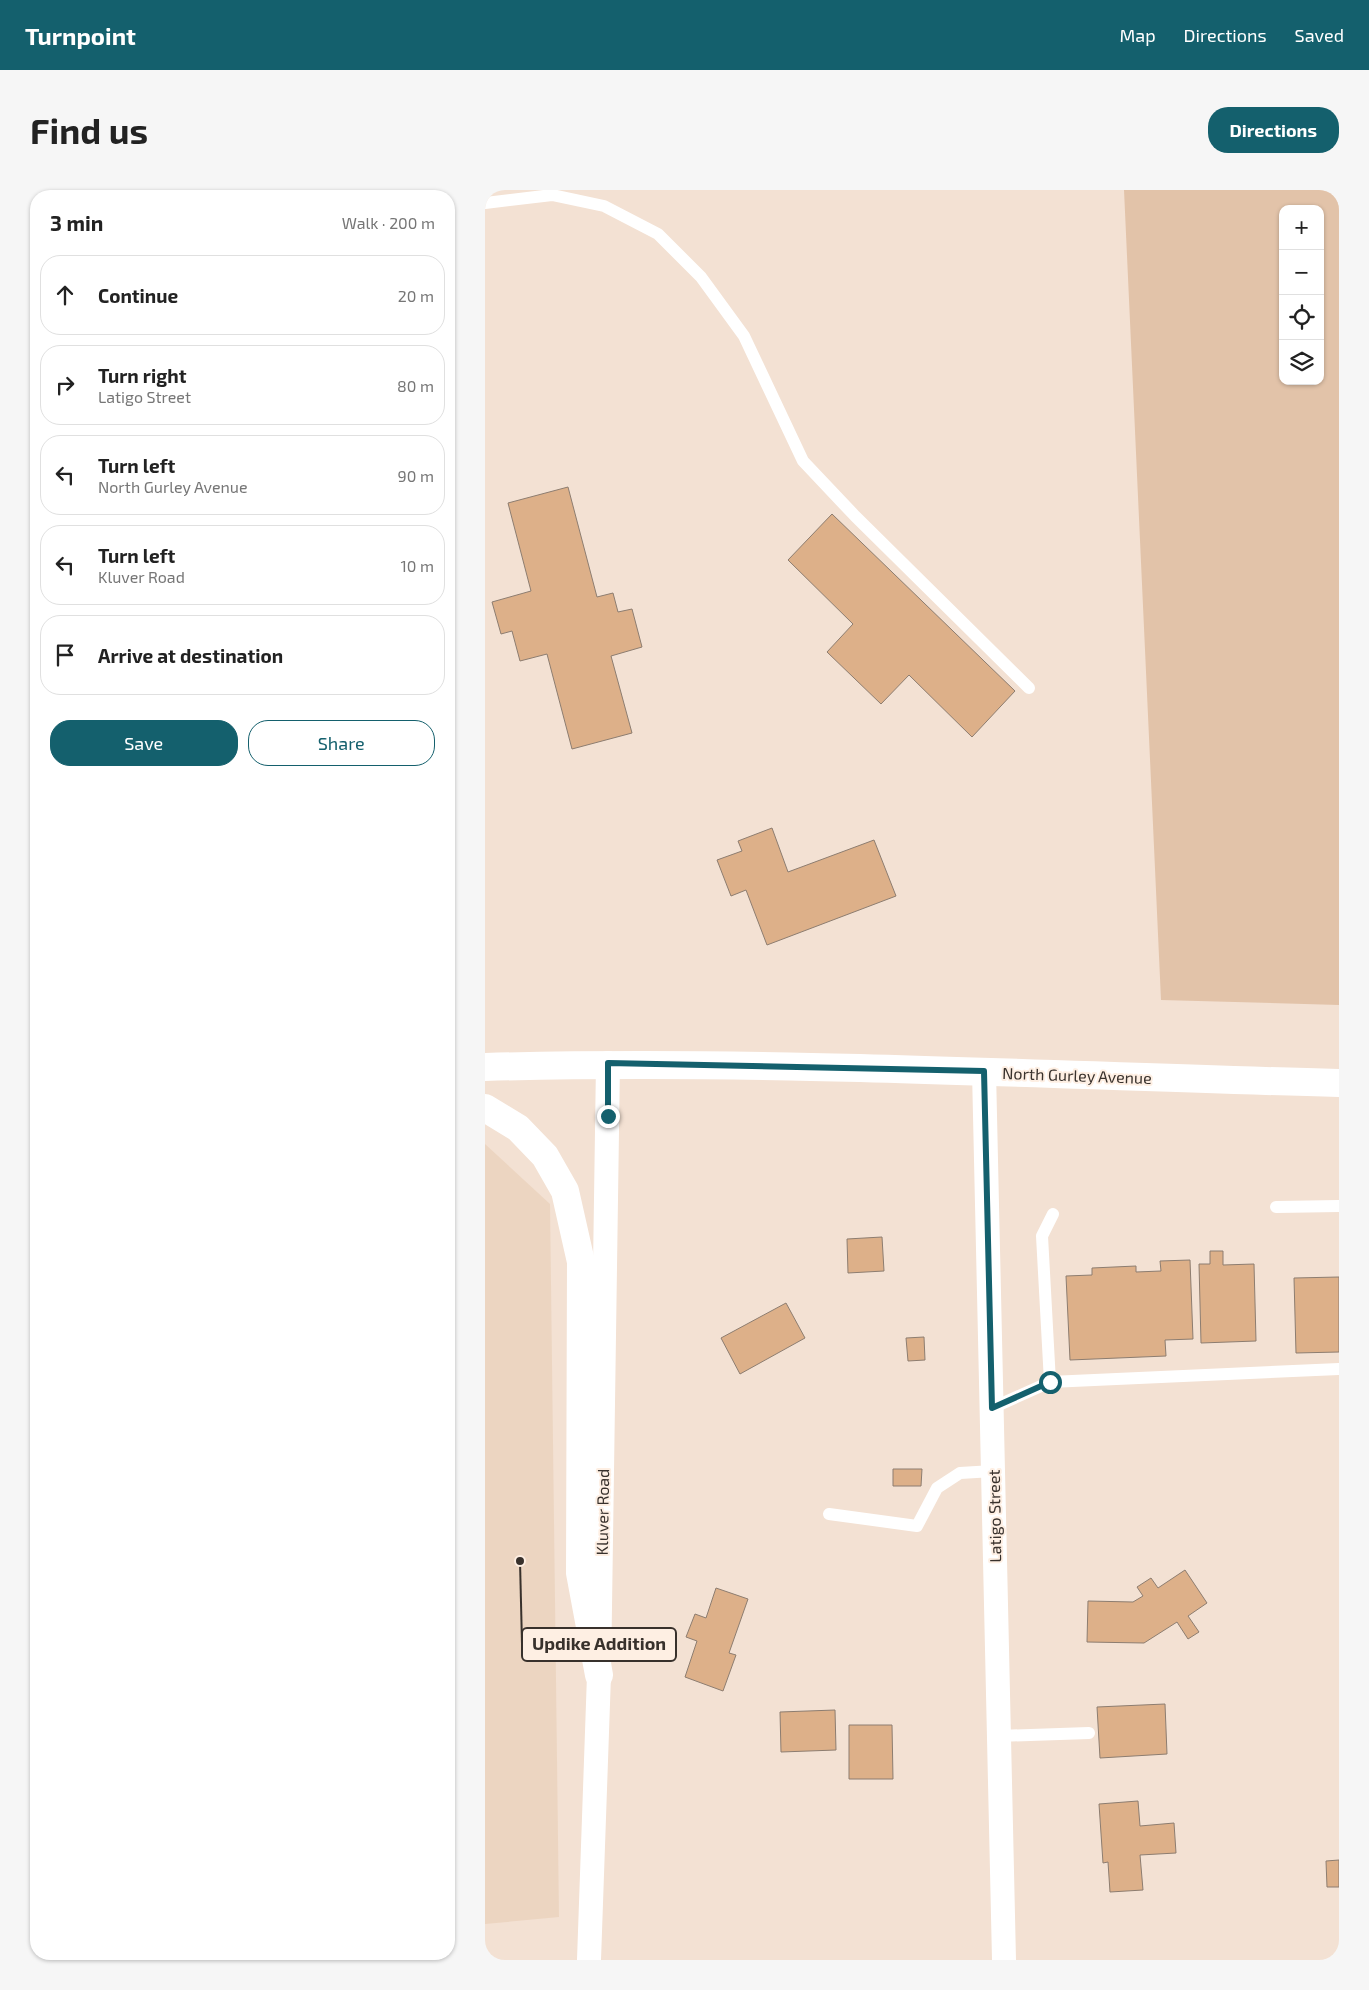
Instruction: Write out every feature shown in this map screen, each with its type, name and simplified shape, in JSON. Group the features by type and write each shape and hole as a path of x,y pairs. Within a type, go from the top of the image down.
{"street":[{"name":"North Gurley Avenue","path":"485,1067 608,1063 984,1071 1339,1083"},
{"name":"Kluver Road","path":"589,1960 599,1675 608,1063"},
{"name":"Latigo Street","path":"984,1071 1004,1960"},
{"path":"485,1108 518,1128 545,1156 565,1191 581,1262 580,1573 599,1675"}],"lane":[{"path":"485,203 552,195 604,206 658,234 701,277 745,336 803,461 855,516 1029,688"},
{"path":"1276,1207 1339,1206"},
{"path":"1050,1382 1042,1236 1053,1214"},
{"path":"992,1408 1050,1382 1339,1370"},
{"path":"829,1514 917,1526 937,1488 960,1473 993,1471"},
{"path":"999,1736 1089,1733"}],"shaded area":[{"path":"1124,190 1339,190 1339,1005 1161,1000"},
{"path":"485,1144 550,1204 559,1917 485,1924"}],"building":[{"path":"568,487 597,597 613,593 618,612 632,609 642,647 611,656 632,733 572,749 547,654 520,661 512,631 501,634 492,602 531,591 508,503"},
{"path":"832,514 1015,691 972,737 909,675 881,704 827,652 853,624 788,560"},
{"path":"772,828 788,872 874,840 896,896 767,945 746,890 731,896 717,860 742,851 738,841"},
{"path":"882,1237 884,1271 848,1273 847,1239"},
{"path":"1210,1251 1223,1251 1223,1265 1254,1264 1256,1341 1201,1343 1199,1264 1210,1264"},
{"path":"1190,1260 1193,1339 1165,1340 1166,1356 1070,1360 1066,1276 1092,1275 1092,1268 1136,1266 1136,1272 1161,1271 1160,1261"},
{"path":"1339,1277 1339,1352 1296,1353 1294,1278"},
{"path":"786,1303 805,1338 740,1374 721,1338"},
{"path":"924,1337 925,1360 908,1361 906,1338"},
{"path":"893,1469 922,1469 921,1486 893,1486"},
{"path":"1185,1570 1207,1603 1188,1616 1199,1632 1188,1639 1177,1622 1144,1643 1087,1642 1088,1601 1133,1602 1143,1596 1137,1587 1151,1578 1158,1588"},
{"path":"716,1588 748,1599 729,1653 736,1655 723,1691 685,1677 697,1641 686,1637 695,1614 706,1618"},
{"path":"1165,1704 1167,1754 1100,1758 1097,1707"},
{"path":"835,1710 836,1750 781,1752 780,1712"},
{"path":"849,1725 892,1725 893,1779 849,1779"},
{"path":"1138,1801 1140,1826 1174,1823 1176,1853 1140,1855 1143,1890 1110,1892 1108,1862 1103,1863 1099,1804"},
{"path":"1339,1860 1339,1887 1327,1887 1326,1861"}],"place":[{"name":"Updike Addition","path":"520,1561"}],"route":[{"path":"608,1116 608,1063 984,1071 992,1408 1050,1382"}]}
